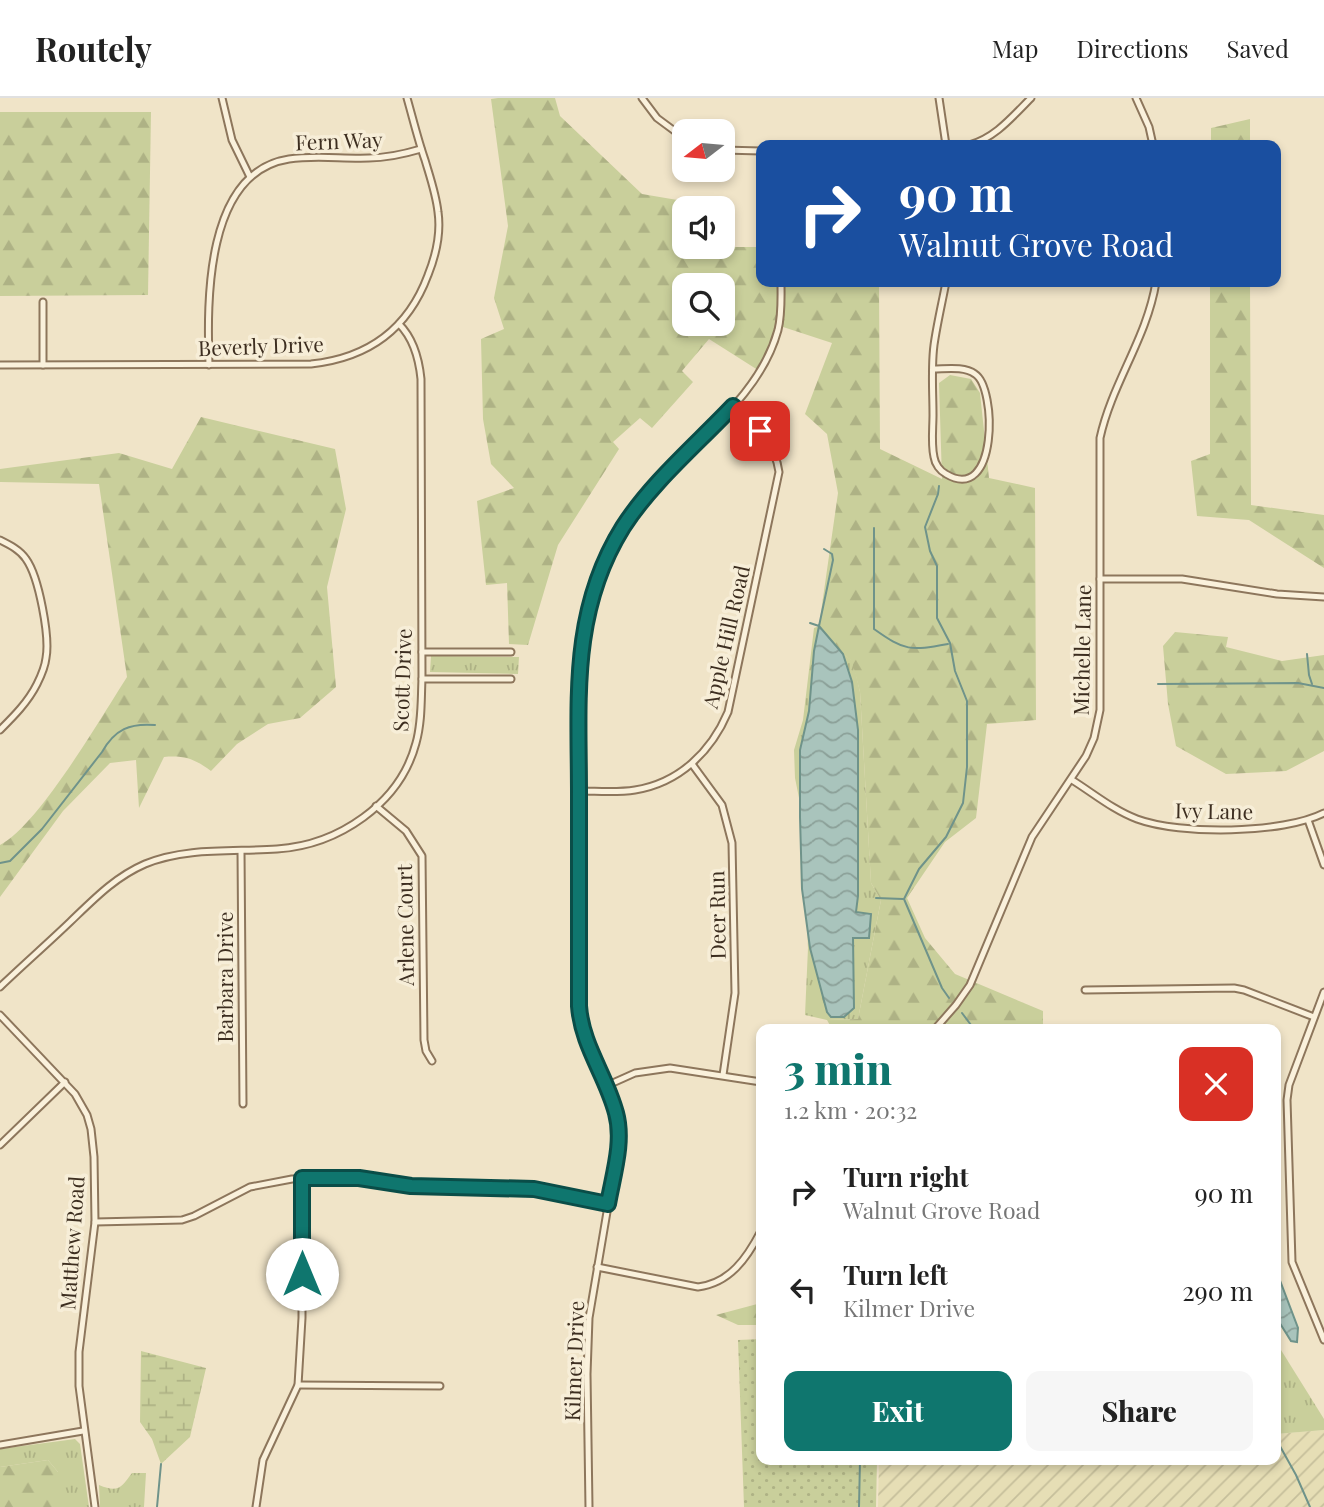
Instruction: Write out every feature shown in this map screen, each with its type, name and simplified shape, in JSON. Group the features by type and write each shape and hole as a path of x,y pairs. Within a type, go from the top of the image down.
{"street":[{"path":"222,98 232,140 250,177"},
{"name":"Beverly Drive","path":"0,365 311,363 341,359 370,347 399,324 422,291 433,262 439,229 439,212 407,98"},
{"path":"642,98 657,118 672,129"},
{"path":"940,98 945,140"},
{"path":"982,140 1000,129 1031,98"},
{"path":"1136,98 1152,140"},
{"name":"Fern Way","path":"209,365 208,292 212,269 226,212 250,177 264,167 287,159 387,157 421,149"},
{"path":"735,150 756,151"},
{"name":"Kilmer Drive","path":"589,1507 589,1318 618,1147 619,1127 613,1104 586,1043 580,1021 580,654 587,610 604,562 622,529 645,497 753,382 774,343 781,306 781,287"},
{"path":"933,369 969,371 980,378 986,389 987,452 982,466 972,475 959,478 947,476 940,470 934,458 933,369 934,347 945,287"},
{"name":"Michelle Lane","path":"939,1024 970,985 1032,837 1072,780 1094,738 1100,710 1100,438 1108,410 1149,315 1155,287"},
{"path":"43,302 43,365"},
{"name":"Scott Drive","path":"0,987 122,875 175,855 281,849 315,841 348,828 376,806 401,774 416,743 422,679 422,379 410,336 399,324"},
{"name":"Apple Hill Road","path":"579,791 620,791 645,788 665,781 692,764 718,733 728,712 778,481 778,464 770,442 733,406"},
{"path":"0,540 26,558 33,572 47,643 47,657 37,684 21,709 0,730"},
{"path":"1100,579 1182,579 1277,594 1324,597"},
{"path":"422,652 511,652"},
{"path":"422,679 511,679"},
{"name":"Deer Run","path":"692,764 722,805 732,843 735,993 723,1075"},
{"name":"Ivy Lane","path":"1072,780 1124,813 1164,827 1179,829 1268,829 1308,820 1324,813"},
{"name":"Arlene Court","path":"376,806 406,831 422,856 424,1040 432,1061"},
{"path":"1308,820 1324,865"},
{"name":"Barbara Drive","path":"242,851 243,1104"},
{"path":"1085,990 1234,988 1314,1017"},
{"path":"1324,992 1289,1085 1287,1100 1290,1248 1297,1277 1324,1340"},
{"name":"Matthew Road","path":"0,1015 65,1082 81,1104 94,1144 95,1222 79,1352 79,1386 95,1507"},
{"path":"606,1086 635,1073 659,1068 756,1081"},
{"path":"0,1145 65,1082"},
{"path":"256,1507 263,1460 298,1385 302,1329 302,1178"},
{"path":"95,1222 182,1220 204,1212 250,1187 302,1178 359,1178 422,1186 534,1189 608,1204"},
{"path":"597,1267 698,1287 709,1285 733,1272 756,1240"},
{"path":"298,1385 440,1386"},
{"path":"0,1445 83,1431"}],"shaded area":[{"path":"1324,1430 1324,1507 878,1507 879,1465 1281,1465 1281,1434"}],"green space":[{"path":"555,98 560,116 642,194 672,199 672,259 735,259 735,247 756,247 756,287 879,287 880,449 942,479 939,383 950,375 971,379 980,393 989,478 1035,488 1036,720 987,724 976,818 945,842 907,898 925,938 955,974 1043,1011 1043,1024 829,1024 827,1020 858,1019 881,900 871,883 860,692 852,661 819,626 838,493 827,434 805,414 832,343 780,326 761,372 709,339 682,371 693,382 652,428 640,418 613,442 619,449 558,545 528,645 509,644 507,583 486,585 477,501 514,488 491,464 483,419 481,339 504,329 494,298 508,226 491,99"},
{"path":"0,112 151,112 148,295 0,296"},
{"path":"1250,119 1250,140 1211,140 1211,128"},
{"path":"1210,287 1250,287 1251,505 1324,515 1324,568 1249,520 1197,516 1191,461 1210,454"},
{"path":"201,417 335,449 346,509 327,587 336,687 300,718 268,724 237,744 211,771 189,759 164,757 139,808 136,760 110,763 63,811 0,897 0,845 15,834 50,794 127,677 99,484 0,482 0,469 119,453 172,469"},
{"path":"819,626 843,654 853,661 860,692 871,883 881,900 858,1019 827,1020 805,1015 808,948 803,818 795,778 794,750 803,720 814,628"},
{"path":"1175,632 1228,637 1226,647 1282,661 1324,655 1324,751 1286,771 1226,774 1176,746 1168,704 1163,646"},
{"path":"431,656 519,657 518,674 430,672"},
{"path":"756,1304 756,1325 738,1325 716,1315"},
{"path":"756,1339 756,1465 877,1465 876,1507 744,1507 738,1340"},
{"path":"1281,1350 1324,1419 1324,1430 1281,1434"},
{"path":"141,1351 206,1368 190,1437 161,1464 152,1439 140,1422"},
{"path":"75,1439 80,1444 89,1507 58,1507 58,1472 48,1460 0,1467 0,1449"},
{"path":"48,1460 58,1472 58,1507 0,1507 0,1467"},
{"path":"132,1473 146,1473 144,1507 100,1507 99,1485 118,1488"}],"water":[{"path":"819,626 843,654 852,682 858,730 856,912 871,914 869,938 853,938 854,1008 844,1017 831,1017 827,1012 810,948 802,889 800,750 809,711"},
{"path":"1281,1283 1298,1328 1297,1342 1291,1341 1281,1325"}],"waterway":[{"path":"939,486 925,527 930,551 937,566 937,618 950,643 955,671 967,701 967,767 963,803 946,837 919,869 904,899 942,988 949,998"},
{"path":"874,528 874,629 893,642 908,647 925,648 948,644"},
{"path":"819,626 833,560 832,554 824,549"},
{"path":"810,623 819,626"},
{"path":"1307,654 1312,684"},
{"path":"1158,684 1298,683 1324,688"},
{"path":"0,863 10,861 42,829 112,738 124,729 138,725 155,725"},
{"path":"876,898 903,899"},
{"path":"962,1013 970,1024"},
{"path":"1281,1448 1310,1507"},
{"path":"157,1507 161,1464"},
{"path":"859,1507 860,1465"}],"route":[{"path":"302,1274 302,1178 359,1178 411,1186 534,1189 608,1204 619,1127 613,1104 582,1032 579,1006 579,673 587,610 604,562 622,529 645,497 733,406 760,431"}]}
